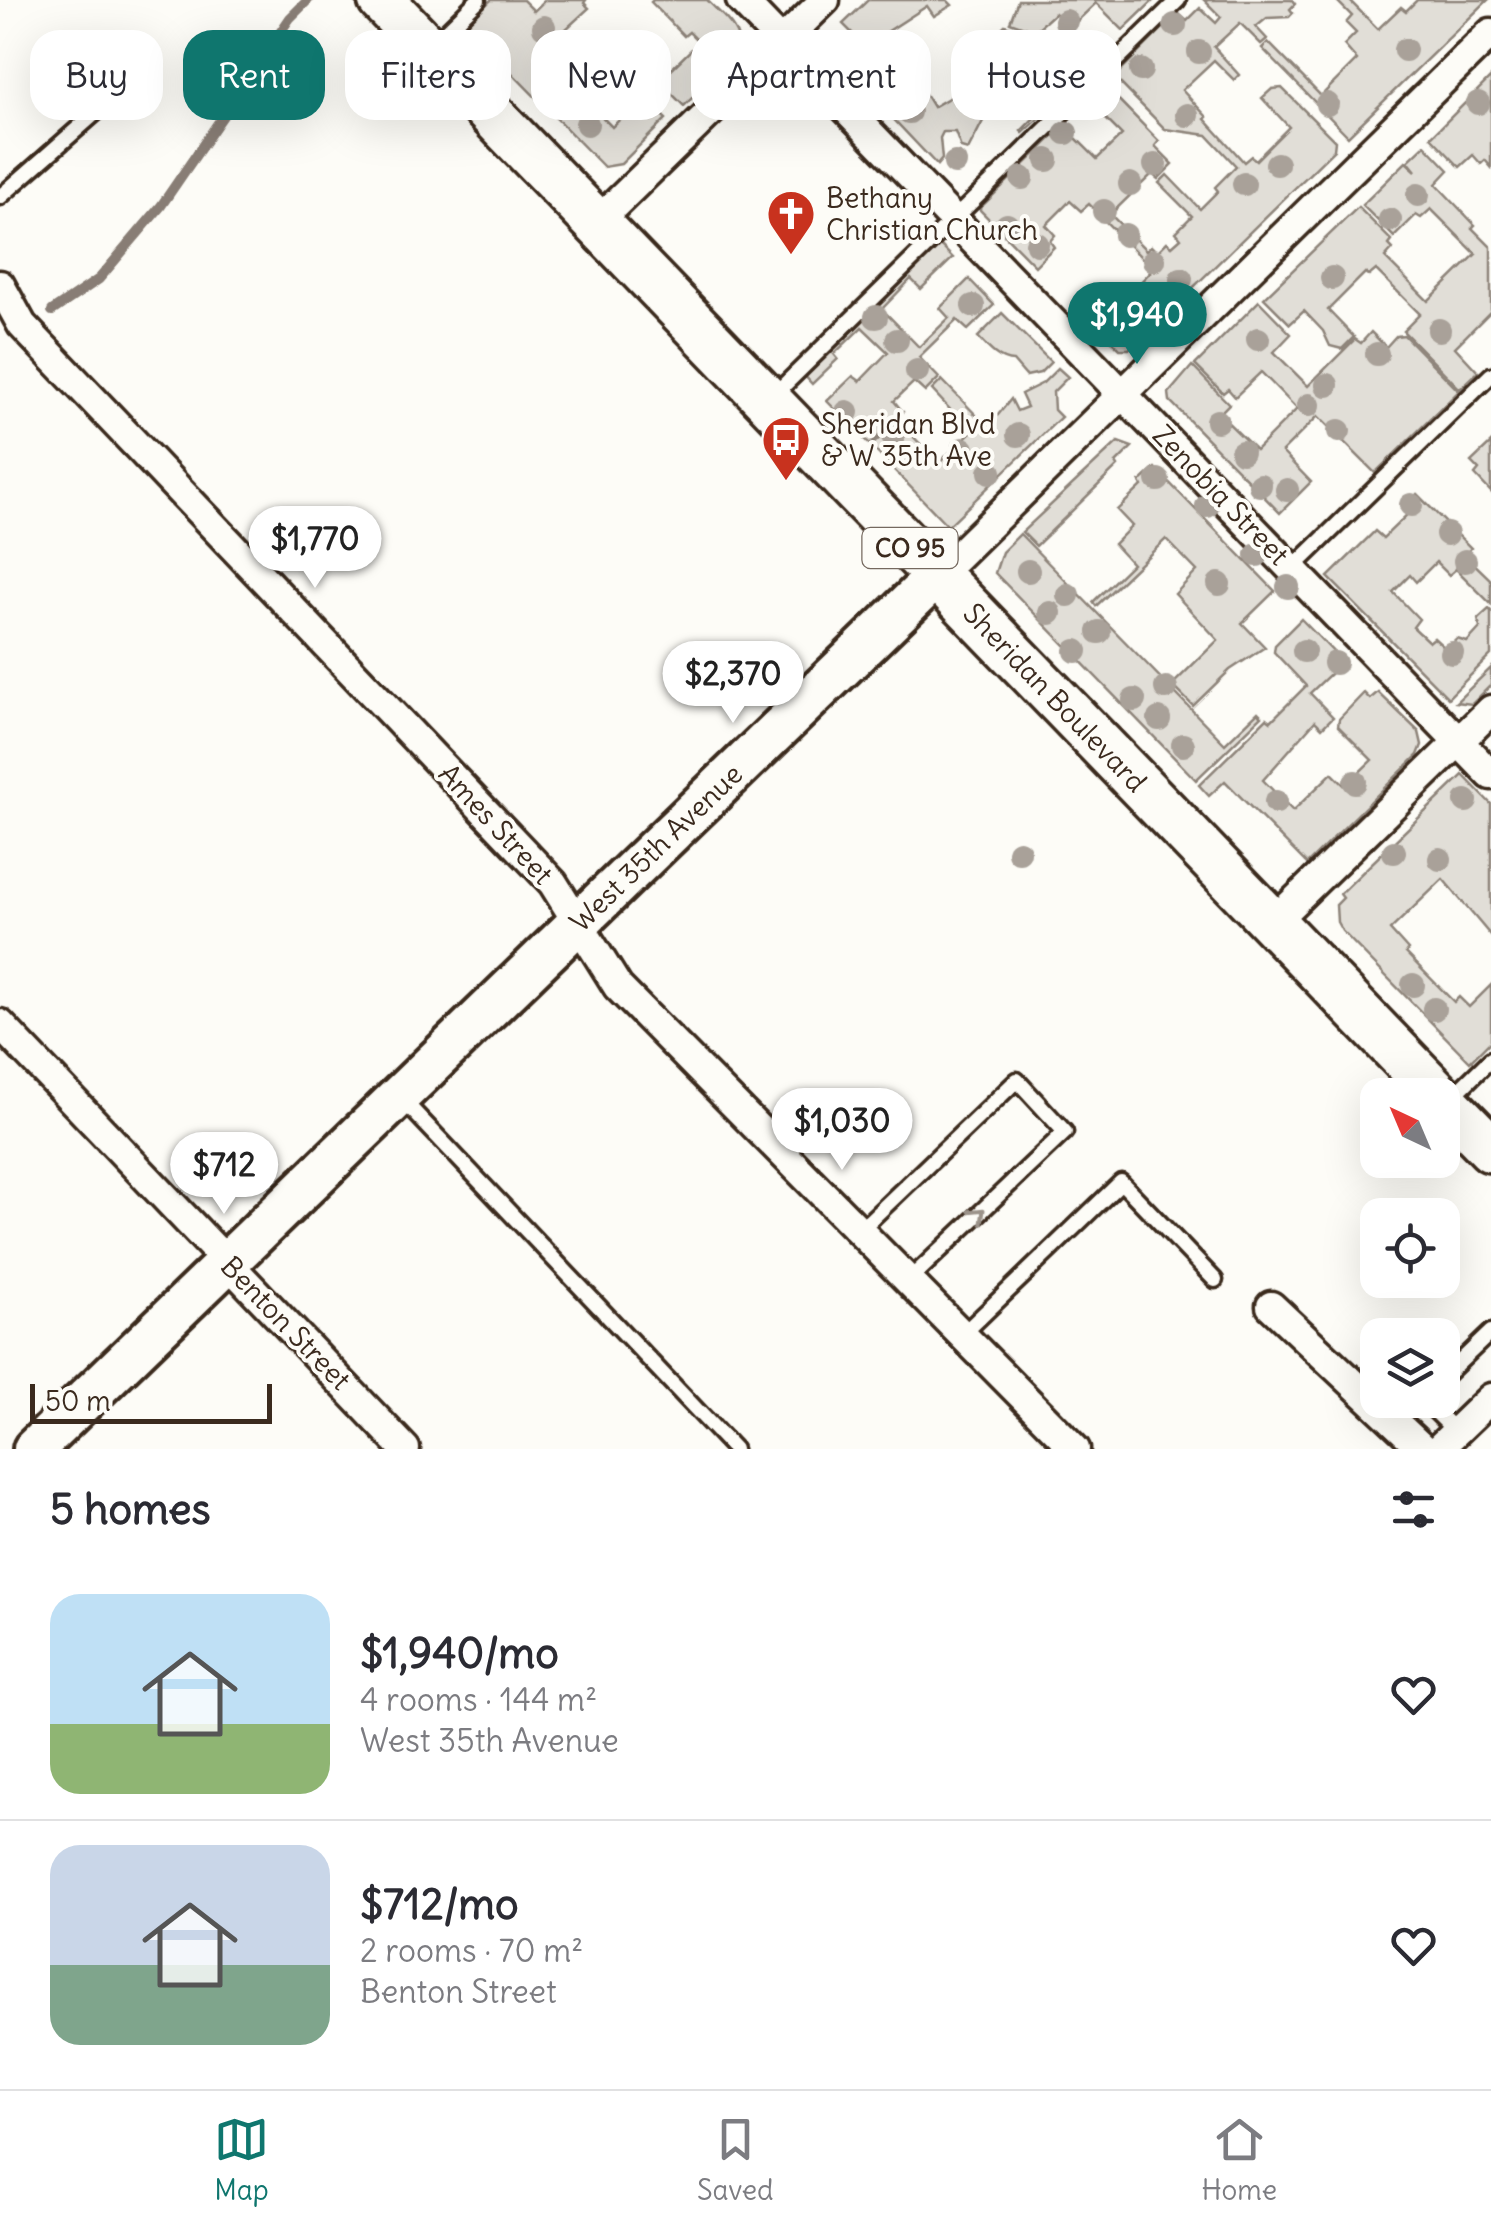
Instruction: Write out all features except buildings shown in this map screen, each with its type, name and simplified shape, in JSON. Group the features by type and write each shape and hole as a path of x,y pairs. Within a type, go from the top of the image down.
{"main road":[{"name":"Sheridan Boulevard","path":"381,0 410,30"},
{"name":"Sheridan Boulevard","path":"497,120 1422,1078"},
{"name":"Sheridan Boulevard","path":"1460,1117 1491,1149"}],"street":[{"name":"Zenobia Street","path":"742,0 771,30"},
{"path":"795,30 826,0"},
{"name":"West 35th Avenue","path":"49,1444 226,1261 577,926 1491,34"},
{"path":"596,223 702,120"},
{"name":"Zenobia Street","path":"857,120 1491,775"},
{"name":"Ames Street","path":"0,285 22,325 553,883 618,987 1074,1449"},
{"path":"1272,923 1491,710"},
{"name":"Benton Street","path":"0,1024 405,1449"},
{"path":"1271,1306 1423,1449"},
{"path":"1447,1440 1491,1398"}],"lane":[{"path":"447,30 478,0"},
{"path":"768,400 1178,0"},
{"path":"0,197 87,120"},
{"path":"1292,569 1491,375"},
{"path":"1460,1084 1491,1059"},
{"path":"859,1231 1017,1080 1065,1132 908,1281"},
{"path":"400,1096 734,1449"},
{"path":"962,1335 1120,1182 1215,1280"},
{"path":"1460,1362 1491,1332"},
{"path":"1434,1418 1447,1440"}],"shaded area":[{"path":"491,0 523,0 534,11 545,0 586,0 589,8 567,30 531,30 531,92 511,72 511,30 470,30 465,25"},
{"path":"707,0 734,30 691,30 691,34 684,36 651,2"},
{"path":"868,0 947,0 952,5 934,16 927,6 890,30 849,30 843,24"},
{"path":"1018,0 1154,0 1123,30 1096,3 1070,28 1055,13 1036,30 1010,22"},
{"path":"1204,0 1292,0 1295,4 1289,17 1267,18 1256,27 1267,39 1261,44 1240,23 1214,47 1239,75 1234,80 1214,60 1182,90 1205,119 1244,162 1251,156 1256,160 1289,127 1262,98 1272,89 1282,88 1335,141 1334,150 1159,321 1131,292 1153,269 1106,222 1112,216 1146,250 1151,246 1157,252 1167,242 1172,246 1181,238 1176,232 1192,216 1159,183 1167,175 1200,209 1236,166 1207,135 1165,129 1121,84 1121,70 1178,13 1187,21 1200,8 1216,23 1221,17"},
{"path":"1336,0 1349,0 1378,29 1401,7 1406,11 1417,0 1488,0 1348,136 1262,48 1268,42 1321,96 1357,60 1344,45 1356,33 1346,23 1352,16"},
{"path":"691,50 691,99 684,106 671,93 671,69"},
{"path":"1491,77 1491,167 1485,160 1481,164 1473,155 1460,167 1431,137"},
{"path":"951,97 951,120 983,120 968,150 961,148 955,132 943,132 942,159 937,165 894,120 931,120 931,104 933,107"},
{"path":"1121,102 1159,141 1155,146 1173,164 1158,179 1152,174 1105,220 1089,204 1081,211 1070,201 1046,225 1055,235 1050,241 1054,247 1035,266 979,209 1064,126 1097,159 1122,135 1107,120 1121,120"},
{"path":"558,120 605,120 612,127 619,120 665,120 621,164 604,167"},
{"path":"1425,145 1449,170 1436,184 1491,247 1491,311 1455,347 1478,372 1460,389 1403,331 1420,314 1376,270 1369,276 1365,273 1328,310 1354,337 1342,349 1330,346 1323,331 1304,311 1290,324 1264,298 1358,207 1392,241 1389,245 1393,249 1385,258 1428,301 1476,254 1431,209 1421,218 1416,215 1394,237 1362,205 1406,162 1416,171 1408,161"},
{"path":"938,243 953,258 921,289 911,279 882,309 919,347 949,318 940,308 969,279 994,305 968,330 957,320 919,357 939,378 925,392 914,382 894,401 903,412 870,445 827,401 853,376 860,381 888,352 862,327 834,354 838,359 812,384 803,374"},
{"path":"1108,296 1121,309 1130,301 1153,324 1129,349 1120,349 1087,316"},
{"path":"1259,301 1291,334 1274,352 1308,386 1355,339 1361,343 1371,332 1386,347 1396,336 1404,335 1459,391 1375,473 1318,416 1282,452 1311,482 1280,513 1170,401 1169,393 1192,366 1229,404 1219,414 1256,450 1297,409 1261,372 1235,397 1228,389 1223,393 1195,365"},
{"path":"1002,313 1051,362 1040,373 1026,376 1013,361 998,356 978,337"},
{"path":"1058,368 1068,377 1053,392 1054,410 1061,417 948,526 871,446 898,421 939,463 971,432 932,390 942,380 984,423 998,415 1011,399 1017,411 1027,407 1021,394 1043,383"},
{"path":"1118,442 1132,447 1116,463 1118,466 1036,546 1022,532"},
{"path":"1491,443 1491,492 1475,475 1479,470 1471,462"},
{"path":"1155,468 1275,591 1242,623 1265,647 1230,670 1193,706 1172,685 1218,640 1175,594 1197,571 1166,539 1096,606 1093,602 1132,564 1114,544 1132,526 1117,510"},
{"path":"1417,494 1471,548 1465,555 1491,580 1491,604 1456,569 1449,575 1436,562 1416,582 1410,575 1393,592 1419,619 1413,627 1429,642 1434,638 1446,649 1457,639 1467,642 1480,628 1478,619 1491,611 1491,655 1448,698 1328,577 1375,531 1383,538 1411,511 1406,505"},
{"path":"1020,534 1225,744 1258,712 1262,716 1196,780 995,573 1002,552"},
{"path":"1301,619 1343,662 1310,693 1333,717 1322,728 1315,721 1263,780 1293,811 1332,773 1345,786 1372,760 1338,726 1339,719 1364,693 1370,699 1378,692 1419,732 1422,745 1418,755 1307,864 1225,781 1209,796 1199,785 1306,686 1274,652 1275,645"},
{"path":"1491,668 1491,685 1472,704 1456,702"},
{"path":"1463,775 1491,804 1491,936 1443,879 1390,930 1408,950 1406,953 1454,1002 1459,997 1469,1007 1491,985 1491,1041 1470,1062 1342,931 1336,905 1343,898 1340,894"}],"waterway":[{"path":"52,311 99,279 161,206 290,18 308,0"}],"place":[{"name":"Bethany Christian Church","path":"791,256"},
{"name":"Sheridan Blvd & W 35th Ave","path":"786,482"}]}
